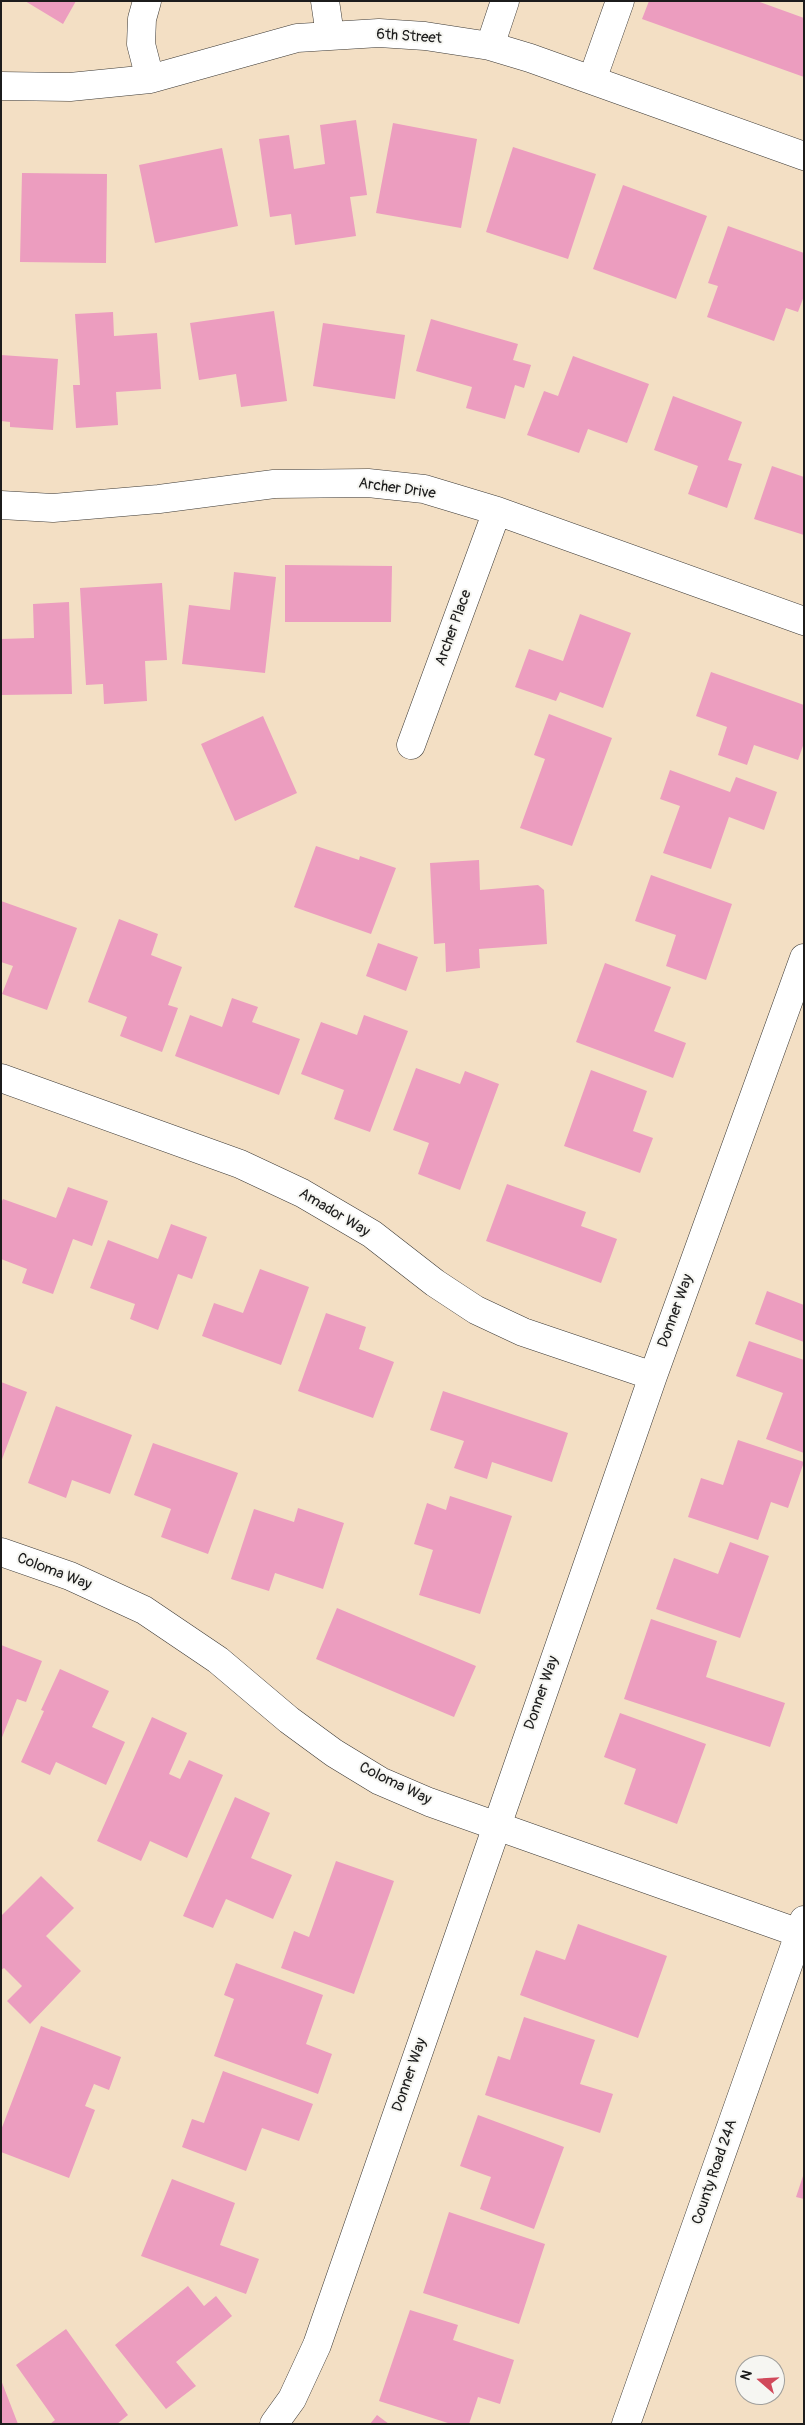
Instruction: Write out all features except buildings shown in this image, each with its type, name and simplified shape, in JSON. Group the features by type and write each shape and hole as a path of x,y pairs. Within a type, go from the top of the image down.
{"street":[{"path":"147,1 142,19 141,44 150,79"},
{"path":"325,1 330,35"},
{"path":"490,46 505,1"},
{"path":"592,80 620,1"},
{"name":"6th Street","path":"1,86 70,87 150,79 297,38 379,33 425,36 490,46 530,58 804,156"},
{"name":"Archer Drive","path":"1,505 53,508 159,499 274,484 320,482 368,483 424,489 497,511 804,621"},
{"name":"Archer Place","path":"411,745 497,511"},
{"name":"Donner Way","path":"274,2424 292,2399 317,2345 653,1376 804,958"},
{"name":"Amador Way","path":"1,1078 240,1164 302,1193 372,1234 435,1283 476,1310 523,1332 653,1376"},
{"name":"Coloma Way","path":"1,1552 70,1576 144,1610 218,1660 289,1720 372,1776 429,1802 801,1926"},
{"name":"County Road 24A","path":"626,2424 801,1926"}]}
